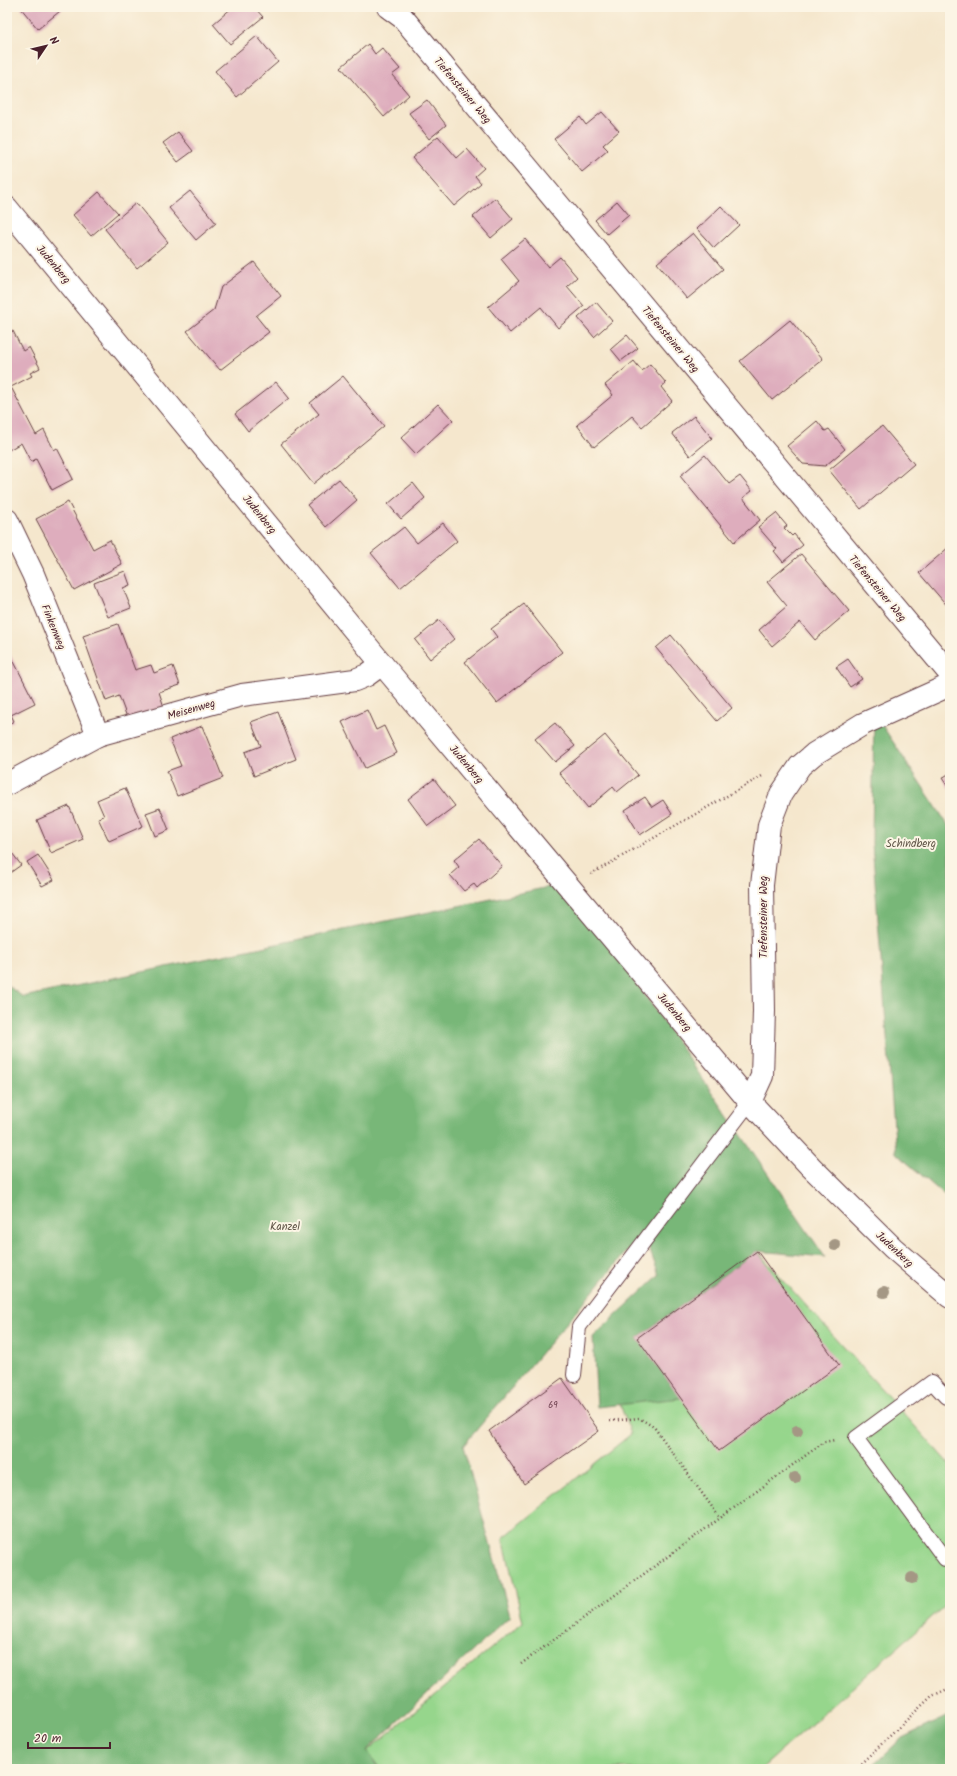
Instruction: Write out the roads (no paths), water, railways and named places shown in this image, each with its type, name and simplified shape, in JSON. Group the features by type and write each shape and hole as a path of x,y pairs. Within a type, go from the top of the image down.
{"street":[{"name":"Tiefensteiner Weg","path":"388,7 403,18 950,674"},
{"name":"Judenberg","path":"7,208 382,664 750,1102 811,1167 893,1248 950,1297"},
{"name":"Finkenweg","path":"7,520 33,574 98,736"},
{"name":"Meisenweg","path":"7,784 98,736 242,695 355,680 367,675 382,664"},
{"name":"Tiefensteiner Weg","path":"750,1102 762,1076 764,1011 762,885 769,825 781,794 800,766 814,754 862,724 950,685"}],"lane":[{"path":"574,1375 579,1327 750,1102"},
{"path":"948,1398 932,1382 856,1438 945,1559 950,1554"}],"park label":[{"name":"Schindberg","path":"911,843"},
{"name":"Kanzel","path":"285,1226"}]}
